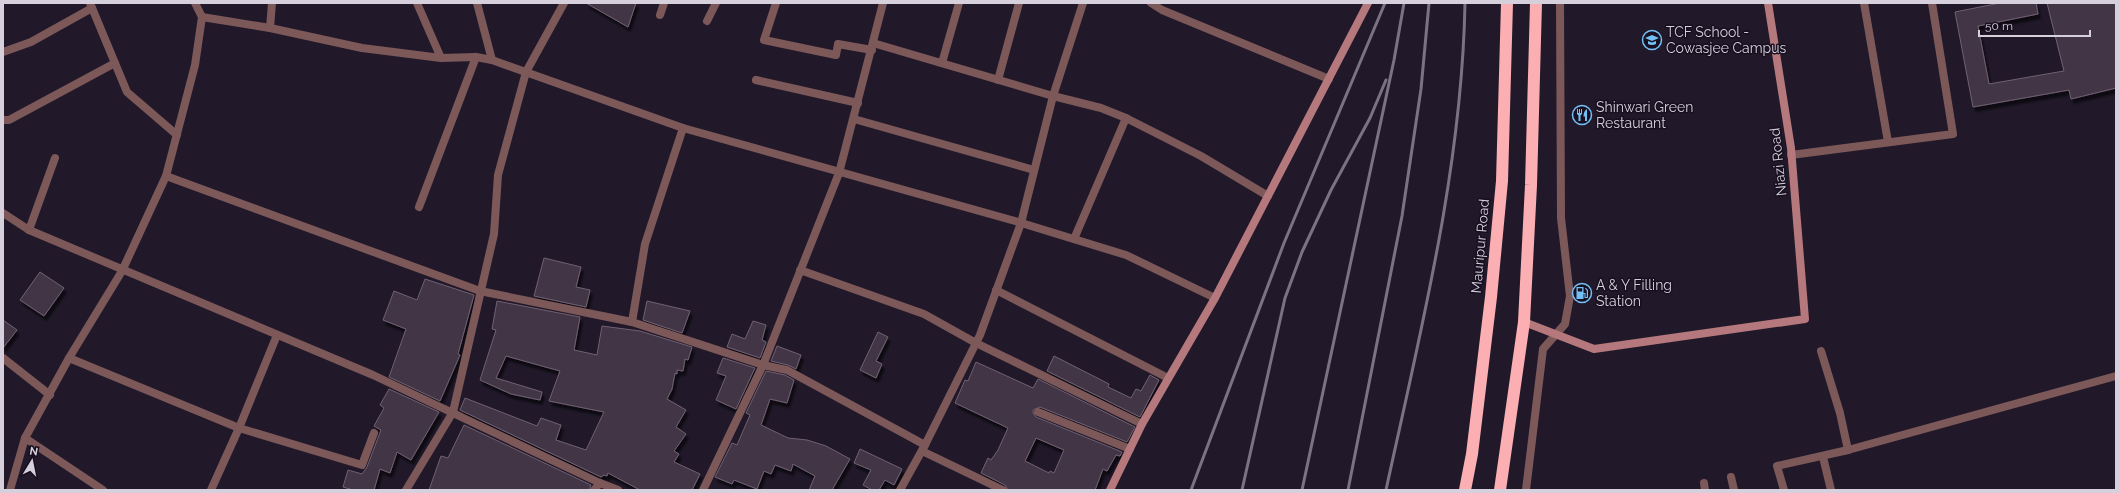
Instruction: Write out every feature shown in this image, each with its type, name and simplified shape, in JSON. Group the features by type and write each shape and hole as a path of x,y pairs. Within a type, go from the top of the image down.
{"highway":[{"name":"Mauripur Road","path":"1465,490 1472,454 1490,305 1502,181 1507,3"},
{"path":"1500,490 1524,322 1531,185 1536,3"}],"street":[{"path":"10,490 25,438 69,358 122,271 166,176 178,135 195,65 202,17 195,3"},
{"path":"270,28 272,3"},
{"path":"417,3 441,58"},
{"path":"476,3 492,60"},
{"path":"406,490 453,412 494,234 498,175 526,72 564,3"},
{"path":"660,15 664,3"},
{"path":"707,21 716,3"},
{"path":"776,3 764,40 836,55 838,44 873,46 942,63 1053,96 1101,108 1126,118 1201,156 1268,196"},
{"path":"703,490 763,365 839,173 883,3"},
{"path":"942,63 959,3"},
{"path":"998,80 1019,3"},
{"path":"900,490 924,448 976,343 1022,223 1053,96 1083,3"},
{"path":"1151,3 1162,10 1329,79"},
{"path":"1110,490 1142,424 1215,298 1368,3"},
{"path":"1526,490 1543,349 1557,335 1565,324 1570,296 1561,218 1560,3"},
{"name":"Niazi Road","path":"1557,335 1594,349 1805,319 1791,154 1768,3"},
{"path":"1864,3 1888,142"},
{"path":"1791,154 1953,134 1932,3"},
{"path":"3,52 31,42 91,5 127,92 178,135"},
{"path":"202,17 270,28 362,48 441,58 476,58 492,60 684,128 839,173 1022,223 1126,255 1215,298"},
{"path":"419,207 476,58"},
{"path":"3,120 9,120 115,64"},
{"path":"756,80 858,103"},
{"path":"1074,239 1126,118"},
{"path":"854,119 1034,170"},
{"path":"632,322 645,244 684,128"},
{"path":"29,230 55,158"},
{"path":"166,176 480,291 632,322 763,365 787,370 924,448 1003,490"},
{"path":"3,213 29,230 122,271 373,375 600,483 618,490"},
{"path":"800,270 924,314 976,343 1142,424"},
{"path":"996,290 1168,378"},
{"path":"1524,322 1557,335"},
{"path":"211,490 240,428 277,335"},
{"path":"1821,351 1840,413 1848,450"},
{"path":"3,358 50,395"},
{"path":"69,358 240,428 362,465 374,433"},
{"path":"1784,490 1777,466 1823,457 2116,376"},
{"path":"1038,412 1130,449"},
{"path":"25,438 103,490"},
{"path":"1823,457 1831,490"},
{"path":"1731,477 1734,490"},
{"path":"594,490 600,483"}],"building":[{"path":"586,3 636,3 628,27"},
{"path":"2000,3 2036,3 2038,14 1978,26 1989,84 2064,71 2047,3 2116,3 2116,88 2071,99 2069,90 1973,107 1955,12"},
{"path":"544,258 581,267 576,287 590,290 586,307 534,296"},
{"path":"40,272 64,288 44,316 20,300"},
{"path":"425,279 474,295 458,354 460,355 440,401 389,377 406,329 383,320 394,291 417,300"},
{"path":"497,301 580,317 574,350 597,355 602,326 640,331 692,347 688,360 685,359 683,371 677,370 677,374 675,373 672,389 667,399 686,410 676,427 686,434 674,451 679,454 674,462 700,474 692,490 640,490 608,473 607,476 604,475 601,477 460,410 465,398 537,426 541,418 561,425 556,440 586,450 604,412 549,401 560,371 506,356 496,378 542,392 540,400 511,394 480,380 496,330 492,329"},
{"path":"647,301 690,311 682,333 643,320"},
{"path":"3,320 17,330 3,348"},
{"path":"753,321 766,325 762,340 766,342 760,358 727,347 732,334 745,339"},
{"path":"878,332 888,337 876,361 882,364 876,378 860,370"},
{"path":"777,346 801,355 796,369 788,365 771,361"},
{"path":"1054,356 1109,384 1108,387 1131,398 1136,389 1141,391 1150,375 1159,380 1140,417 1047,371"},
{"path":"723,358 755,368 736,409 716,400 726,376 717,373"},
{"path":"976,362 1033,388 1038,379 1135,427 1127,442 1040,407 1033,410 1036,417 1122,452 1120,456 1116,455 1107,471 1103,469 1095,490 1008,490 1005,485 981,473 988,458 991,460 998,450 1008,428 955,403 965,380 968,381","holes":["1036,438 1064,450 1054,473 1050,471 1049,473 1025,461"]},
{"path":"766,371 785,375 794,380 787,403 770,399 761,425 788,438 807,440 826,446 850,459 832,490 809,490 815,476 793,464 791,471 775,465 771,474 764,471 757,489 734,480 732,484 715,477 732,443 737,445 750,415 746,413"},
{"path":"389,389 439,412 411,460 397,452 390,473 380,469 374,490 353,490 343,487 348,470 362,474 367,467 381,430 374,426 384,408 380,405"},
{"path":"464,425 591,485 589,490 429,490 441,456 448,458"},
{"path":"860,449 902,469 894,485 885,480 879,490 872,490 863,485 871,470 854,463"}],"railway":[{"path":"1191,490 1284,243 1385,3"},
{"path":"1302,490 1394,60 1404,3"},
{"path":"1348,490 1402,216 1421,89 1429,3"},
{"path":"1386,490 1426,309 1448,187 1462,65 1465,3"},
{"path":"1242,490 1285,298 1302,252 1331,190 1370,118 1386,80"}],"place":[{"name":"TCF School - Cowasjee Campus","path":"1652,40"},
{"name":"Shinwari Green Restaurant","path":"1582,115"},
{"name":"A & Y Filling Station","path":"1582,293"}]}
